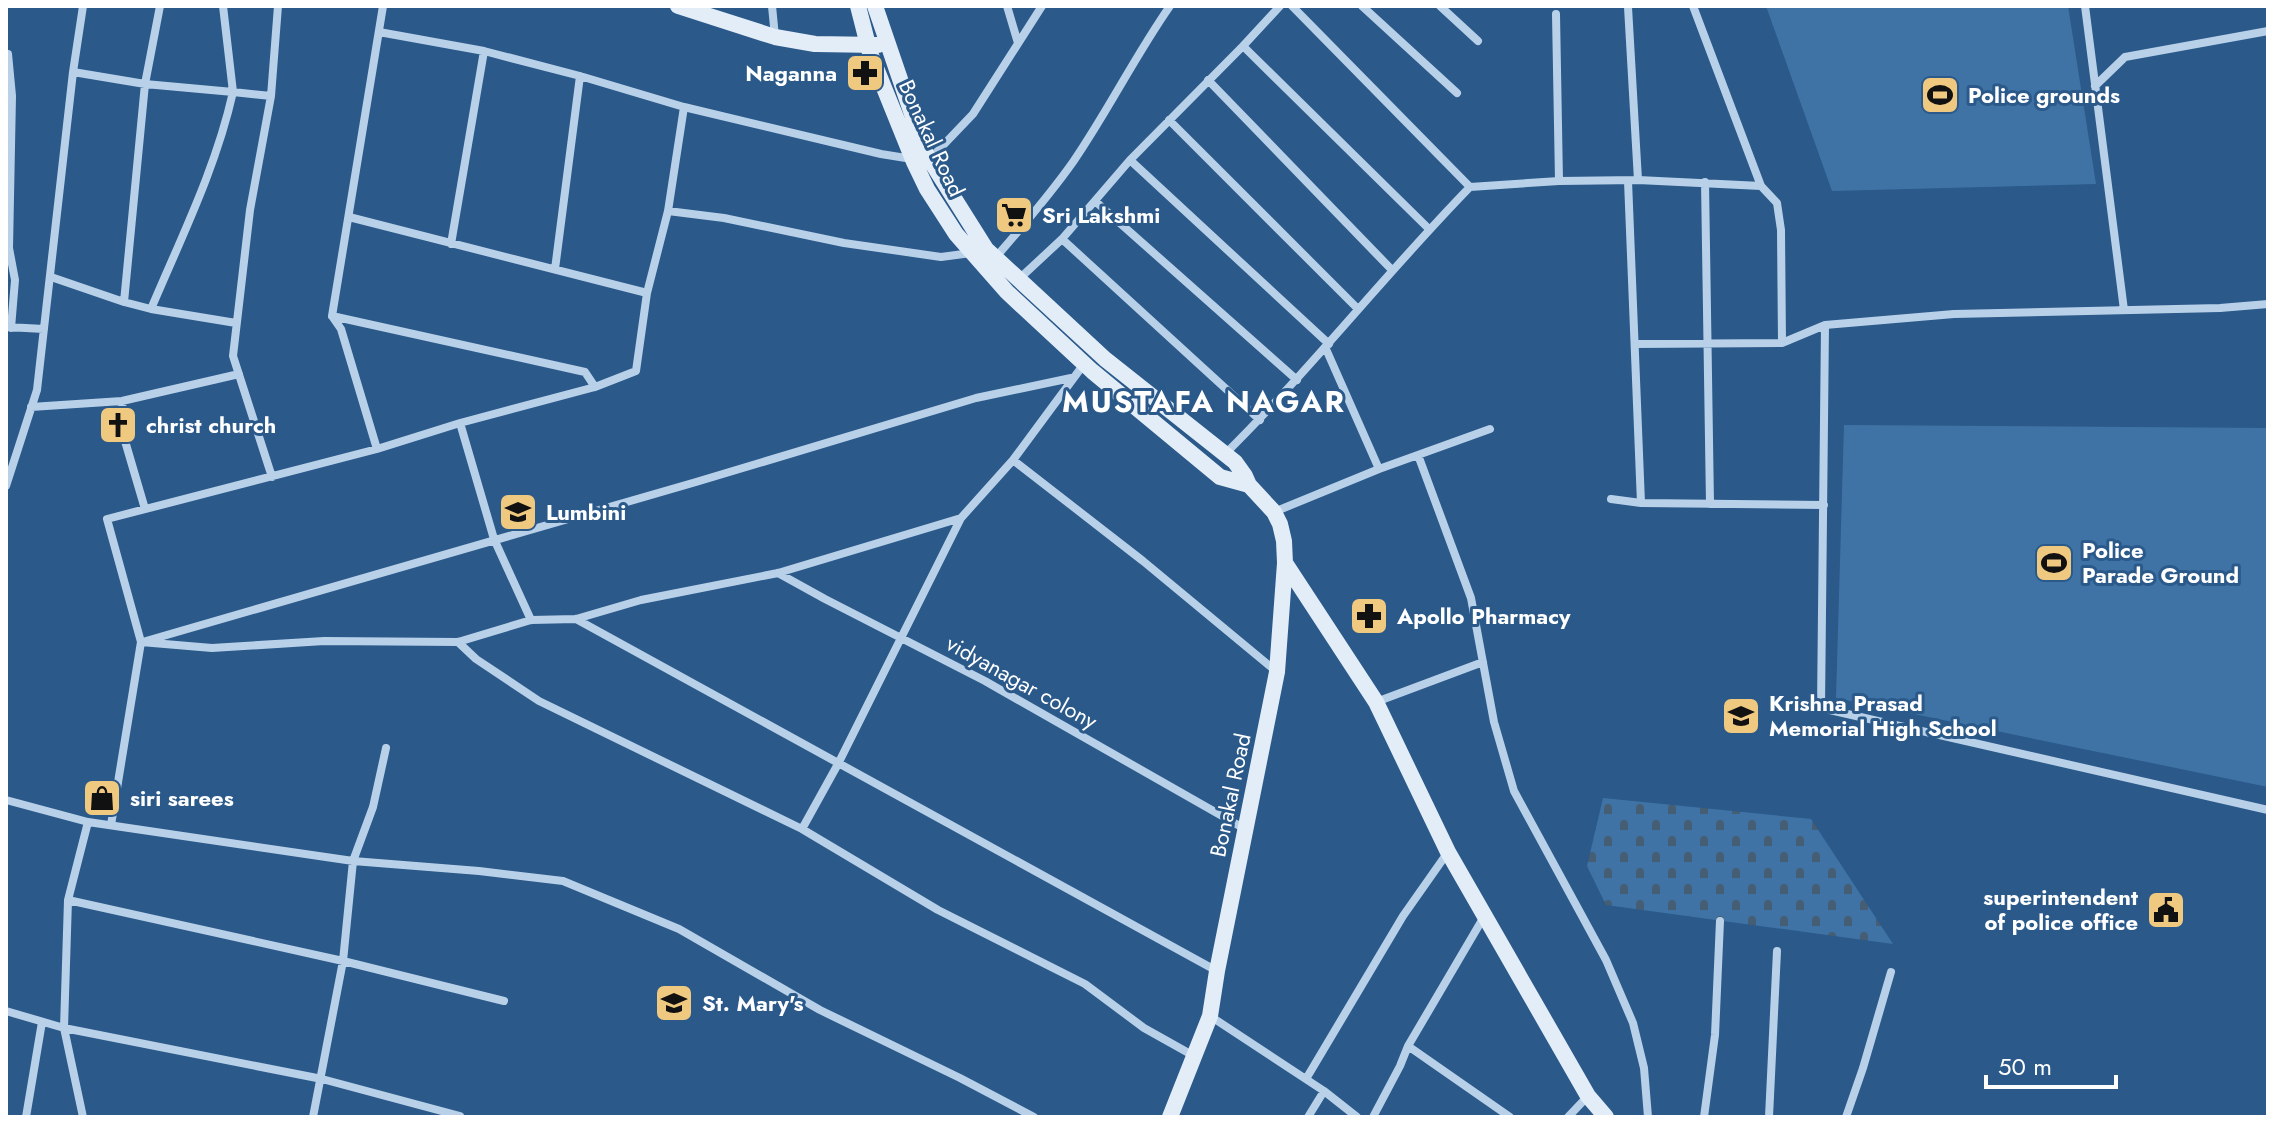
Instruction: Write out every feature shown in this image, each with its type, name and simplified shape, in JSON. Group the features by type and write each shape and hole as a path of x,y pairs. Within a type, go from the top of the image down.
{"main road":[{"path":"678,6 775,37 815,44 887,45"},
{"name":"Bonakal Road","path":"858,6 868,45 921,159 986,249 1105,359 1241,469 1249,485 1274,512 1280,524 1285,563 1277,672 1210,1016 1170,1117"},
{"name":"Bonakal Road","path":"875,6 921,159 927,189 956,234 1007,292 1084,364 1220,477 1249,485"},
{"path":"1285,563 1376,702 1448,852 1588,1096 1606,1117"}],"street":[{"path":"6,486 37,390 83,6"},
{"path":"124,302 145,84 160,6"},
{"path":"151,309 224,130 233,92 223,6"},
{"path":"272,477 233,356 250,210 271,96 278,6"},
{"path":"377,449 341,329 332,316 383,6"},
{"path":"772,6 775,37"},
{"path":"1007,6 1018,43"},
{"path":"379,32 484,51 684,107 881,154 921,159 973,114 1042,6"},
{"path":"996,257 1039,208 1074,160 1170,6"},
{"path":"1018,280 1062,239 1130,160 1280,6"},
{"path":"1292,6 1470,187"},
{"path":"1362,6 1457,93"},
{"path":"1440,6 1478,41"},
{"path":"1693,6 1761,186 1777,203 1781,230 1782,343"},
{"path":"2085,6 2124,310"},
{"path":"1628,7 1641,503"},
{"path":"1556,14 1559,181"},
{"path":"2095,86 2125,57 2268,31"},
{"path":"1243,46 1429,229"},
{"path":"451,244 484,51"},
{"path":"8,54 12,96 7,248 15,280 8,327 44,329"},
{"path":"73,72 145,84 271,96"},
{"path":"555,269 580,76"},
{"path":"1208,80 1392,270"},
{"path":"111,825 141,642 107,519 377,449 595,387 636,371 647,293 668,211 684,107"},
{"path":"1169,120 1358,309"},
{"path":"1130,160 1327,347 1379,469"},
{"path":"1224,454 1297,380 1392,270 1470,187 1559,181 1705,182 1761,186"},
{"path":"1705,182 1710,504"},
{"path":"1095,201 1297,380"},
{"path":"668,211 724,218 844,243 941,257 972,253"},
{"path":"349,217 647,293"},
{"path":"1062,239 1260,420"},
{"path":"51,277 151,309 236,323"},
{"path":"1635,344 1782,343 1825,325 1954,314 2220,308 2268,304"},
{"path":"332,316 585,372 595,387"},
{"path":"1825,325 1821,708 2268,810"},
{"path":"802,829 838,764 961,518 1013,460 1084,364"},
{"path":"31,407 122,401 239,374"},
{"path":"141,642 976,398 1072,378"},
{"path":"122,401 125,441 145,509"},
{"path":"460,423 494,539 531,620"},
{"path":"1274,512 1379,469 1490,429"},
{"path":"1418,455 1471,598 1494,722 1514,791 1606,960 1633,1023 1644,1068 1648,1117"},
{"path":"1013,460 1143,561 1277,672"},
{"path":"1611,499 1641,503 1824,505"},
{"path":"141,642 212,648 324,641 458,642 531,620 576,619 641,600 778,573 961,518"},
{"name":"vidyanagar colony","path":"778,573 985,681 1245,829"},
{"path":"576,619 1217,971"},
{"path":"458,642 476,659 539,701 802,829 938,910 1085,984 1144,1028 1195,1056"},
{"path":"1376,702 1483,662"},
{"path":"313,1117 343,961 353,861 373,807 386,748"},
{"path":"6,800 88,822 353,861 563,881 679,929 820,1010 1034,1117"},
{"path":"83,1117 64,1028 68,900 88,822"},
{"path":"1306,1079 1403,916 1448,852"},
{"path":"68,900 343,961 504,1001"},
{"path":"1373,1117 1408,1046 1486,915"},
{"path":"1704,1117 1715,1035 1720,921"},
{"path":"1769,1117 1777,951"},
{"path":"1846,1117 1891,972"},
{"path":"6,1011 64,1028 322,1079 460,1116"},
{"path":"1210,1016 1324,1091 1357,1117"},
{"path":"26,1117 42,1022"},
{"path":"1408,1046 1510,1117"},
{"path":"1308,1117 1324,1091"},
{"path":"1568,1117 1588,1096"}],"green space":[{"name":"Police grounds","path":"1766,6 2068,6 2096,184 1832,191"},
{"name":"Police Parade Ground","path":"1844,425 2268,428 2268,787 1836,698"},
{"path":"1603,798 1811,819 1893,944 1606,905 1587,866"}],"place":[{"name":"Naganna","path":"865,73"},
{"name":"Police grounds","path":"1940,95"},
{"name":"Sri Lakshmi","path":"1014,215"},
{"name":"christ church","path":"118,425"},
{"name":"Lumbini","path":"518,512"},
{"name":"Police Parade Ground","path":"2054,563"},
{"name":"Apollo Pharmacy","path":"1369,616"},
{"name":"Krishna Prasad Memorial High School","path":"1741,716"},
{"name":"siri sarees","path":"102,798"},
{"name":"superintendent of police office","path":"2166,910"},
{"name":"St. Mary's","path":"674,1003"}],"district":[{"name":"MUSTAFA NAGAR","path":"1204,402"}]}
